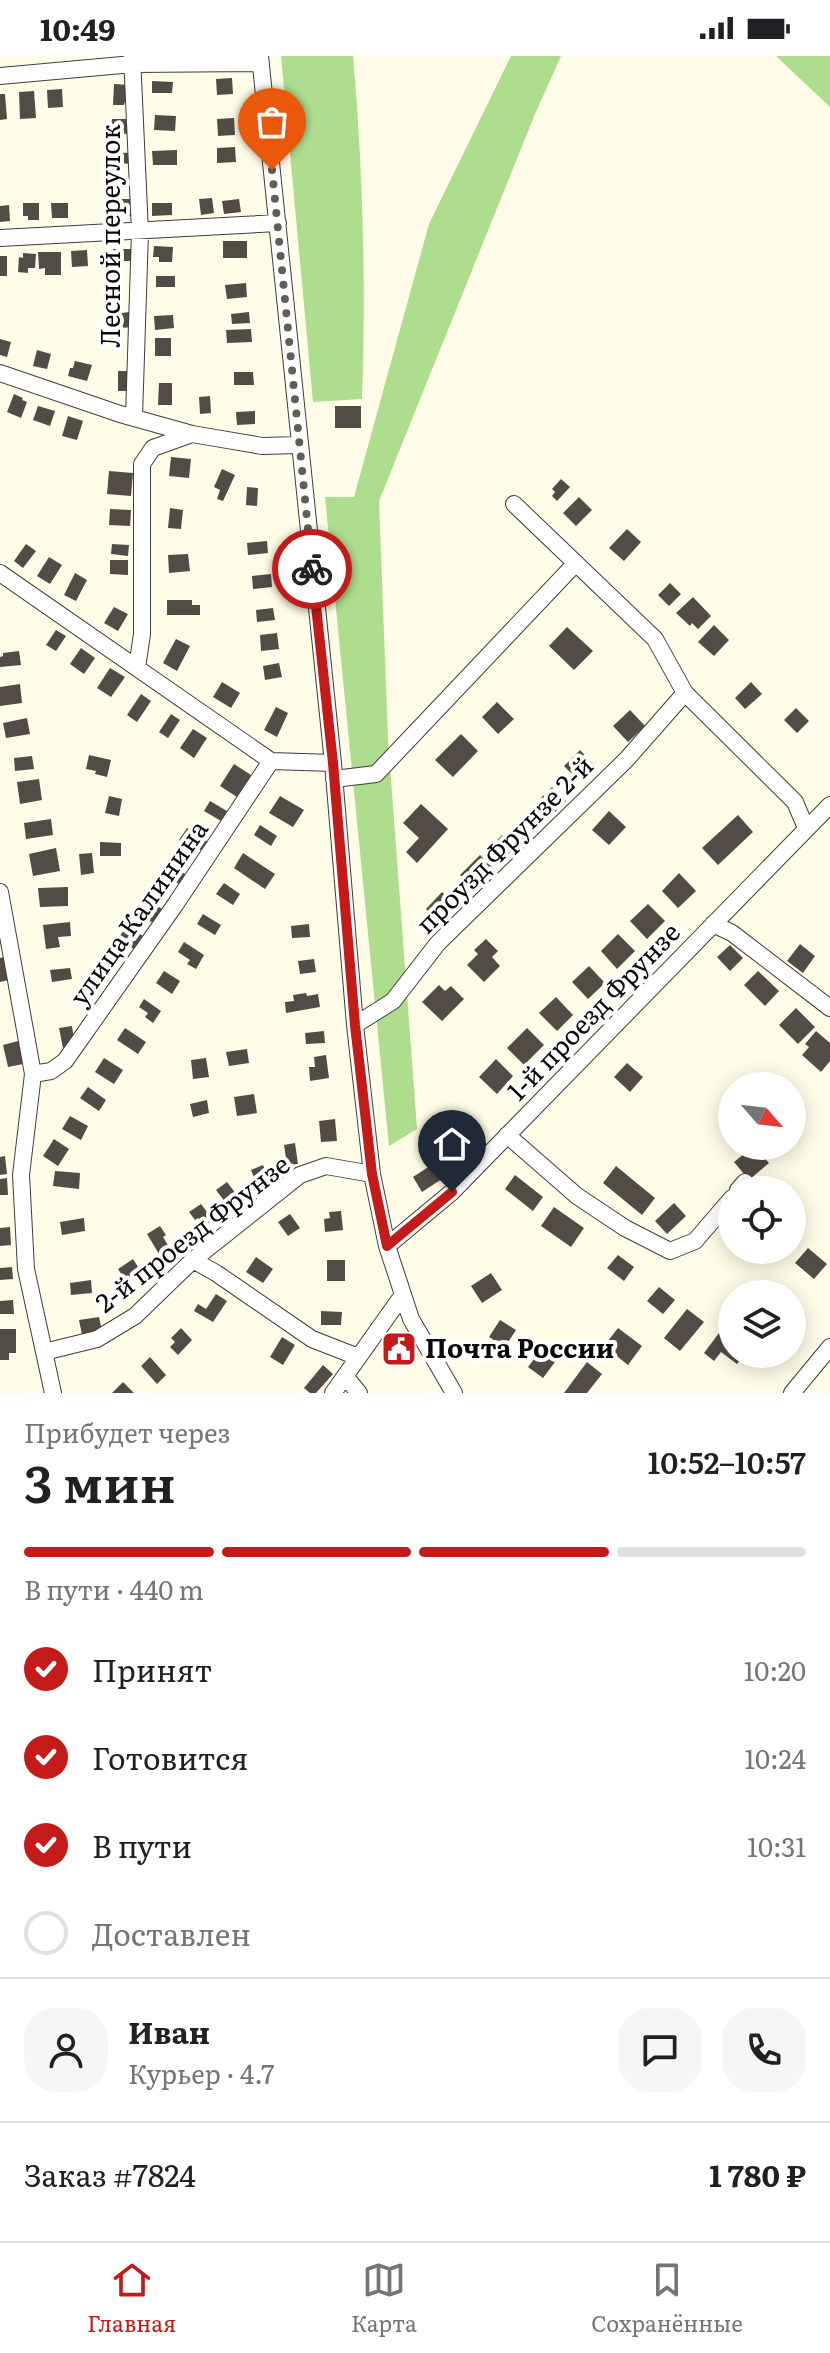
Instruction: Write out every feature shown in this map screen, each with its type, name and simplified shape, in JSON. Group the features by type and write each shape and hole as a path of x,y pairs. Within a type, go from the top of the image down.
{"street":[{"path":"0,76 132,60 261,60 372,1174 387,1246 402,1296 411,1319 454,1393"},
{"name":"Лесной переулок","path":"132,60 140,232 134,417"},
{"path":"0,238 278,223"},
{"path":"0,373 192,434 262,446 300,445"},
{"path":"137,668 142,634 142,464 153,448 192,434"},
{"path":"514,504 655,639 685,693 795,802 806,828"},
{"path":"0,573 271,761 376,774 576,563"},
{"name":"проузд Фрунзе 2-й","path":"355,1025 393,1001 438,943 626,760 685,693"},
{"name":"улица Калинина","path":"33,1074 51,1071 65,1061 271,761"},
{"name":"1-й проезд Фрунзе","path":"387,1246 452,1192 830,805"},
{"path":"0,892 33,1074 21,1175 26,1269 53,1393"},
{"path":"713,924 732,933 830,1008"},
{"path":"507,1135 577,1196 625,1228 670,1251 695,1241 718,1214"},
{"name":"2-й проезд Фрунзе","path":"44,1352 97,1339 135,1316 193,1260 300,1175 326,1166 372,1174"},
{"path":"193,1260 312,1339 358,1357"},
{"path":"333,1393 402,1296"},
{"path":"792,1393 830,1347"},
{"path":"345,1376 359,1393"}],"green space":[{"path":"281,56 353,56 363,227 362,399 313,402"},
{"path":"511,56 561,56 379,501 388,739 417,1129 389,1146 325,497 354,497 429,224"},
{"path":"776,56 830,56 830,107"}],"building":[{"path":"232,78 233,94 217,95 216,79"},
{"path":"152,81 173,82 172,93 152,93"},
{"path":"114,84 130,85 129,101 125,101 124,105 113,105"},
{"path":"62,89 63,107 48,108 47,90"},
{"path":"34,91 36,118 20,119 19,92"},
{"path":"0,94 5,94 7,119 0,120"},
{"path":"155,115 176,116 175,131 154,130"},
{"path":"234,118 235,135 218,136 217,119"},
{"path":"112,119 130,119 129,134 111,133"},
{"path":"235,147 236,162 217,163 217,148"},
{"path":"177,150 177,165 153,165 152,151"},
{"path":"110,152 130,153 130,164 121,163 121,169 110,169"},
{"path":"212,198 214,213 201,215 199,199"},
{"path":"110,199 130,199 131,216 111,217"},
{"path":"239,199 241,212 224,214 222,201"},
{"path":"23,203 39,203 39,220 28,220 28,216 23,216"},
{"path":"51,203 68,203 68,218 52,218"},
{"path":"152,203 172,203 172,215 152,216"},
{"path":"9,205 10,221 0,222 0,206"},
{"path":"223,241 247,241 247,258 223,258"},
{"path":"154,246 173,247 172,262 159,262 159,257 153,257"},
{"path":"113,249 131,249 131,261 113,261"},
{"path":"87,250 88,266 72,267 71,251"},
{"path":"38,252 61,252 61,275 45,275 45,268 39,269"},
{"path":"23,253 36,254 35,268 28,268 28,273 18,272 19,257 23,258"},
{"path":"0,256 7,256 7,276 0,276"},
{"path":"156,276 175,276 175,287 156,287"},
{"path":"246,283 247,297 227,299 225,285"},
{"path":"130,312 131,327 115,329 113,314"},
{"path":"249,312 250,323 232,324 231,314"},
{"path":"173,315 174,328 155,330 154,316"},
{"path":"251,329 252,342 227,343 226,330"},
{"path":"155,338 171,338 171,356 155,356"},
{"path":"0,339 11,342 7,357 0,355"},
{"path":"37,350 51,354 47,369 33,366"},
{"path":"75,361 92,365 87,381 68,376"},
{"path":"118,371 133,371 133,391 118,391"},
{"path":"234,372 253,372 254,385 234,385"},
{"path":"159,383 172,383 172,405 158,405"},
{"path":"14,394 27,402 21,418 7,412"},
{"path":"210,396 211,413 200,414 199,397"},
{"path":"38,406 55,411 50,426 33,420"},
{"path":"335,406 361,406 361,428 335,428"},
{"path":"255,411 255,424 237,425 236,412"},
{"path":"68,416 83,421 77,440 62,436"},
{"path":"171,457 191,459 189,478 169,476"},
{"path":"222,469 235,475 223,501 217,499 220,490 214,487"},
{"path":"109,471 133,473 131,496 107,494"},
{"path":"561,479 570,487 557,501 552,496 555,492 552,489"},
{"path":"247,487 258,488 257,506 246,505"},
{"path":"579,497 592,510 576,526 563,513"},
{"path":"170,508 183,510 181,529 168,528"},
{"path":"110,509 131,510 130,526 109,525"},
{"path":"627,529 641,542 624,561 609,548"},
{"path":"267,541 268,553 248,555 247,543"},
{"path":"26,544 36,551 23,568 14,561"},
{"path":"112,544 129,545 128,556 111,554"},
{"path":"188,554 190,571 169,573 168,555"},
{"path":"49,557 62,565 50,584 37,576"},
{"path":"110,560 128,560 128,575 110,574"},
{"path":"75,573 87,580 76,601 64,595"},
{"path":"271,574 272,587 253,589 252,576"},
{"path":"670,583 681,594 669,606 658,595"},
{"path":"693,597 711,616 698,629 676,613"},
{"path":"167,600 192,600 192,605 200,605 200,615 167,615"},
{"path":"114,607 128,614 118,631 104,623"},
{"path":"273,608 275,620 257,622 256,610"},
{"path":"714,625 729,640 714,656 698,642"},
{"path":"567,627 593,651 574,670 549,646"},
{"path":"56,630 66,636 56,651 46,645"},
{"path":"277,633 279,649 261,651 260,635"},
{"path":"176,639 190,646 177,671 163,663"},
{"path":"81,648 95,658 84,674 70,664"},
{"path":"19,651 21,665 0,667 3,653"},
{"path":"279,663 282,677 265,680 263,666"},
{"path":"110,668 125,677 111,697 97,688"},
{"path":"222,682 240,693 231,708 213,697"},
{"path":"751,682 762,694 745,709 735,698"},
{"path":"20,684 22,703 0,706 0,687"},
{"path":"141,694 151,701 137,722 127,715"},
{"path":"497,702 514,719 498,734 482,717"},
{"path":"276,707 288,713 277,737 264,730"},
{"path":"796,708 809,721 797,733 784,720"},
{"path":"630,710 645,726 628,742 613,726"},
{"path":"171,714 180,720 168,738 159,732"},
{"path":"27,718 30,734 6,738 3,723"},
{"path":"193,729 207,738 194,758 180,748"},
{"path":"461,734 478,751 453,777 435,760"},
{"path":"580,750 594,765 578,780 564,766"},
{"path":"89,755 111,760 107,777 86,769"},
{"path":"32,756 34,769 15,771 14,758"},
{"path":"234,764 251,775 237,797 220,786"},
{"path":"39,779 42,800 20,804 17,782"},
{"path":"552,787 566,801 550,817 536,803"},
{"path":"109,796 122,799 119,816 105,813"},
{"path":"280,796 304,810 293,827 269,813"},
{"path":"210,801 227,811 221,821 204,811"},
{"path":"421,804 448,829 417,863 406,852 419,838 403,823"},
{"path":"609,811 626,827 609,845 592,830"},
{"path":"738,815 753,832 718,865 702,848"},
{"path":"51,819 53,835 26,839 24,823"},
{"path":"260,825 277,836 271,846 254,835"},
{"path":"187,828 208,842 202,851 191,843 188,847 179,840"},
{"path":"502,835 515,848 505,857 493,845"},
{"path":"100,842 121,843 121,856 100,856"},
{"path":"56,848 60,871 33,876 29,854"},
{"path":"92,853 94,873 81,875 79,854"},
{"path":"243,853 275,874 265,889 234,868"},
{"path":"480,855 494,869 474,888 460,875"},
{"path":"171,865 185,874 179,884 165,875"},
{"path":"679,873 696,891 678,908 662,891"},
{"path":"224,883 240,894 233,905 216,894"},
{"path":"68,887 68,906 40,907 38,888"},
{"path":"442,892 455,905 439,922 426,909"},
{"path":"144,897 162,909 153,923 135,912"},
{"path":"648,904 665,921 647,939 630,921"},
{"path":"203,914 221,925 215,935 197,924"},
{"path":"70,922 71,936 58,937 60,947 46,949 43,925"},
{"path":"309,924 310,937 292,938 291,926"},
{"path":"127,925 143,936 134,949 118,939"},
{"path":"618,934 635,951 617,969 601,951"},
{"path":"486,939 498,951 492,957 500,966 484,982 467,965 478,954 474,950"},
{"path":"184,942 204,955 196,969 187,964 190,960 178,952"},
{"path":"800,944 815,956 803,973 787,961"},
{"path":"730,945 743,958 730,971 717,957"},
{"path":"5,957 9,980 0,982 0,958"},
{"path":"314,959 316,972 300,974 298,961"},
{"path":"589,966 605,983 588,999 572,982"},
{"path":"70,968 72,979 52,982 50,970"},
{"path":"164,971 180,981 172,994 156,983"},
{"path":"758,971 779,991 765,1006 744,985"},
{"path":"439,985 445,991 451,986 464,999 442,1021 422,1002"},
{"path":"306,993 307,996 318,994 320,1007 286,1013 285,1002 294,1001 293,995"},
{"path":"556,997 573,1015 557,1031 539,1013"},
{"path":"144,999 161,1011 153,1023 145,1017 148,1013 139,1007"},
{"path":"796,1008 815,1027 798,1044 779,1025"},
{"path":"72,1026 75,1046 63,1048 59,1028"},
{"path":"125,1028 146,1042 138,1054 117,1040"},
{"path":"527,1028 544,1045 524,1065 507,1048"},
{"path":"324,1031 325,1043 306,1044 305,1033"},
{"path":"816,1031 830,1043 830,1061 821,1072 802,1055 809,1047 805,1044"},
{"path":"22,1040 28,1063 8,1067 3,1045"},
{"path":"247,1049 249,1063 229,1066 226,1052"},
{"path":"326,1055 329,1078 310,1081 309,1067 315,1067 314,1057"},
{"path":"104,1058 123,1070 114,1084 95,1072"},
{"path":"206,1058 209,1077 193,1079 191,1060"},
{"path":"496,1059 513,1076 497,1094 479,1077"},
{"path":"627,1063 643,1077 630,1092 614,1077"},
{"path":"88,1087 106,1100 99,1111 80,1098"},
{"path":"254,1094 257,1113 237,1116 234,1097"},
{"path":"207,1100 209,1113 193,1117 190,1104"},
{"path":"70,1116 88,1126 81,1140 62,1129"},
{"path":"335,1119 337,1141 321,1142 319,1121"},
{"path":"54,1139 69,1149 58,1166 43,1156"},
{"path":"295,1143 298,1164 287,1165 284,1145"},
{"path":"5,1156 7,1174 0,1175 0,1157"},
{"path":"439,1160 448,1175 422,1192 413,1177"},
{"path":"766,1160 769,1163 754,1176 746,1176 734,1162"},
{"path":"263,1165 270,1182 258,1187 251,1170"},
{"path":"616,1166 655,1198 642,1215 603,1183"},
{"path":"55,1171 80,1173 79,1189 53,1186"},
{"path":"515,1175 543,1197 533,1211 505,1189"},
{"path":"7,1178 8,1195 0,1195 0,1179"},
{"path":"227,1182 240,1199 229,1207 216,1190"},
{"path":"674,1203 686,1216 667,1234 655,1221"},
{"path":"201,1204 213,1220 203,1226 189,1212"},
{"path":"554,1207 584,1228 571,1247 541,1226"},
{"path":"341,1211 343,1230 325,1232 324,1219 330,1218 329,1212"},
{"path":"290,1214 300,1228 288,1236 278,1222"},
{"path":"84,1218 85,1231 62,1235 60,1222"},
{"path":"160,1226 169,1247 159,1254 147,1234"},
{"path":"10,1227 11,1245 0,1246 0,1228"},
{"path":"808,1248 827,1264 814,1279 796,1264 806,1264"},
{"path":"618,1255 634,1267 624,1281 607,1268"},
{"path":"256,1257 273,1269 263,1283 246,1272"},
{"path":"133,1259 140,1270 125,1280 118,1269"},
{"path":"327,1260 345,1260 345,1281 327,1281"},
{"path":"12,1267 13,1279 0,1280 0,1268"},
{"path":"491,1273 502,1290 482,1303 471,1286"},
{"path":"91,1280 92,1293 71,1295 70,1283"},
{"path":"659,1287 675,1300 663,1314 647,1301"},
{"path":"216,1294 227,1301 213,1322 194,1311 198,1304 206,1309"},
{"path":"13,1300 14,1314 0,1314 0,1301"},
{"path":"687,1309 704,1322 680,1351 664,1338"},
{"path":"321,1311 342,1312 341,1325 321,1325"},
{"path":"99,1317 102,1331 82,1335 79,1320"},
{"path":"500,1320 516,1330 505,1347 489,1337"},
{"path":"181,1328 192,1340 178,1355 170,1347 175,1342 171,1338"},
{"path":"618,1328 642,1346 628,1365 604,1346"},
{"path":"0,1329 16,1329 16,1353 9,1353 9,1360 0,1360"},
{"path":"718,1334 718,1356 714,1361 704,1353"},
{"path":"282,1337 295,1345 283,1365 270,1357"},
{"path":"540,1351 555,1362 543,1378 528,1367"},
{"path":"150,1357 166,1375 157,1384 141,1366"},
{"path":"587,1362 602,1374 587,1393 564,1393"},
{"path":"323,1365 333,1374 316,1393 310,1393 304,1388"},
{"path":"123,1382 134,1393 112,1393"}],"way so far":[{"path":"272,170 312,569"}],"place":[{"name":"Почта России","path":"399,1349"}],"route":[{"path":"312,569 333,763 355,1025 372,1174 387,1246 452,1192"}]}
